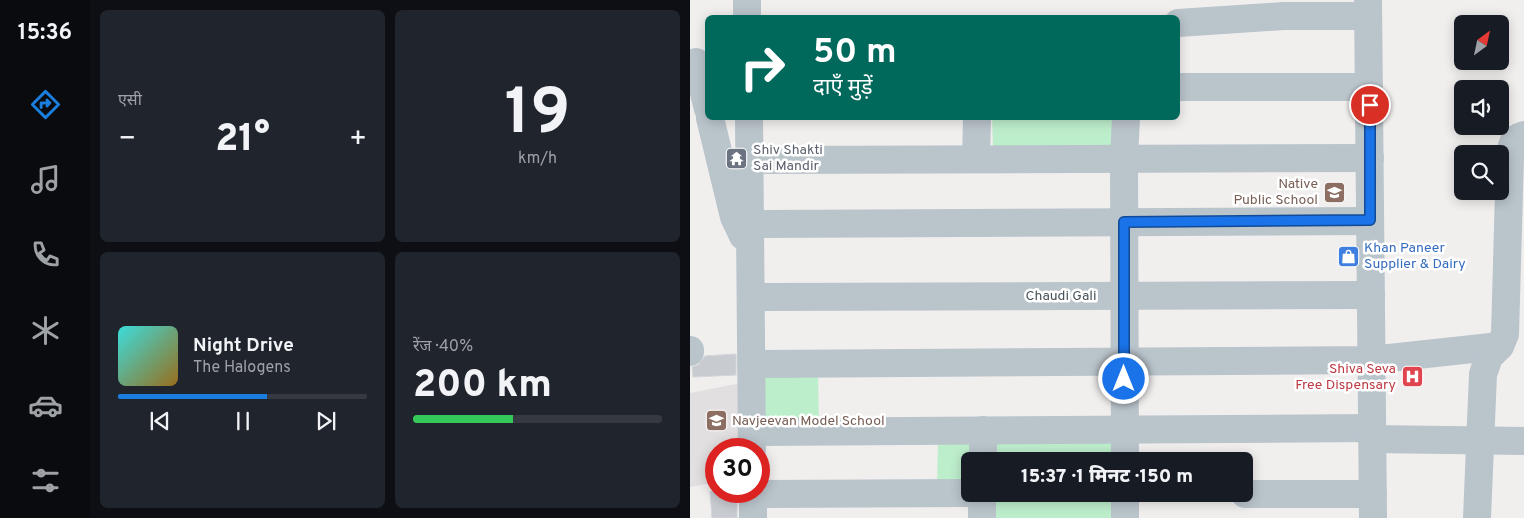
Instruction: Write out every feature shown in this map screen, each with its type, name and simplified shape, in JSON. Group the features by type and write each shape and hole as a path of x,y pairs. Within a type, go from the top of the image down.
{"street":[{"path":"747,0 748,15"},
{"path":"1180,22 1284,16 1367,8 1373,506 1253,495"},
{"path":"698,62 705,95"},
{"path":"1180,87 1369,87"},
{"path":"710,120 734,217 750,254"},
{"path":"749,120 752,438"},
{"path":"976,158 977,120"},
{"path":"1125,452 1124,158 1126,120"},
{"path":"1477,518 1483,374 1489,357 1500,346 1505,334 1510,156 1512,144 1518,136 1524,135"},
{"path":"749,160 1370,158"},
{"path":"750,224 1370,220"},
{"name":"Chaudi Gali","path":"751,297 1371,295"},
{"path":"752,364 1371,360 1500,346"},
{"path":"770,439 984,430 1124,428 1372,433 1524,441"},
{"path":"983,452 984,430"},
{"path":"770,500 961,493"},
{"path":"982,502 982,518"},
{"path":"1125,502 1125,518"}],"shaded area":[{"name":"Navjeevan Model School","path":"741,383 742,438 705,438 705,484 690,487 690,393"}],"green space":[{"path":"992,120 1114,120 1115,146 993,147"},
{"path":"759,370 818,370 819,426 759,426"},
{"path":"1112,440 1113,452 990,452 990,442"},
{"path":"938,441 975,441 972,452 961,452 961,485 937,485"},
{"path":"991,502 1113,502 1113,518 991,518"}],"building":[{"path":"736,354 736,375 693,377 692,367 698,365 705,356"},
{"path":"711,503 737,503 737,518 712,518"}],"place":[{"name":"Shiv Shakti Sai Mandir","path":"737,158"},
{"name":"Native Public School","path":"1334,192"},
{"name":"Khan Paneer Supplier & Dairy","path":"1348,256"},
{"name":"Shiva Seva Free Dispensary","path":"1412,377"},
{"name":"Navjeevan Model School","path":"716,421"}],"route":[{"path":"1124,379 1124,222 1370,220 1370,105"}]}
